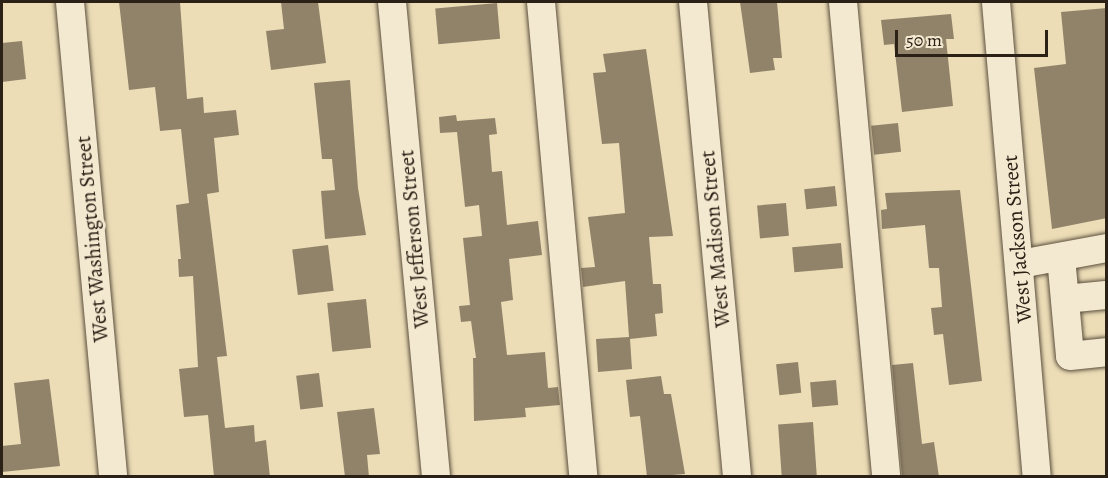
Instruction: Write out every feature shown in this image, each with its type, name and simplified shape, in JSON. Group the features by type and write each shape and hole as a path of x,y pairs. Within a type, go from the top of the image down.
{"street":[{"name":"West Washington Street","path":"70,2 113,477"},
{"name":"West Jefferson Street","path":"392,2 436,477"},
{"path":"542,2 584,477"},
{"name":"West Madison Street","path":"693,2 737,477"},
{"path":"843,2 886,477"},
{"name":"West Jackson Street","path":"996,2 1037,477"},
{"path":"1020,264 1107,248"},
{"path":"1061,257 1070,356 1107,352"},
{"path":"1065,299 1107,295"}],"building":[{"path":"119,2 180,2 187,99 203,97 204,113 236,110 239,135 214,138 219,192 207,194 227,356 217,357 225,428 254,425 255,442 266,440 270,477 214,477 208,415 184,417 179,369 198,367 193,276 179,277 178,259 181,259 176,205 189,203 181,129 160,131 155,87 129,90"},
{"path":"281,2 318,2 326,63 271,70 266,31 284,29"},
{"path":"740,2 777,2 782,58 773,58 775,70 750,73"},
{"path":"497,3 500,39 438,44 435,8"},
{"path":"1107,8 1107,218 1052,229 1034,68 1066,64 1061,12"},
{"path":"951,14 954,39 946,39 953,106 902,112 894,44 884,45 881,20"},
{"path":"22,41 26,79 2,82 2,43"},
{"path":"646,49 673,236 649,237 653,284 661,284 663,313 655,314 657,336 630,339 632,369 598,372 596,339 629,337 625,281 583,287 581,268 595,267 588,217 625,213 619,143 602,144 593,73 606,72 603,54"},
{"path":"350,80 358,188 366,235 325,239 321,191 335,190 332,159 322,159 314,83"},
{"path":"456,115 457,121 495,118 497,134 489,135 492,172 502,171 507,225 538,221 542,255 509,259 513,300 501,302 507,355 545,352 548,388 558,387 560,405 525,408 526,417 474,421 473,358 476,358 471,321 461,322 459,306 470,305 463,238 482,236 479,205 465,207 457,132 440,133 439,117"},
{"path":"898,123 901,152 874,155 871,126"},
{"path":"835,186 837,206 806,209 804,189"},
{"path":"960,190 982,381 949,385 943,334 934,335 931,308 942,307 939,268 929,268 925,225 882,229 881,210 887,209 885,193"},
{"path":"786,203 789,236 760,238 757,206"},
{"path":"841,243 843,268 794,272 792,247"},
{"path":"328,245 334,291 298,295 292,249"},
{"path":"366,299 371,348 332,352 327,303"},
{"path":"798,362 801,393 779,395 776,364"},
{"path":"913,363 922,444 934,442 939,477 902,477 892,365"},
{"path":"319,373 323,407 300,410 296,376"},
{"path":"661,376 664,394 671,394 685,474 647,477 640,416 630,417 626,380"},
{"path":"49,379 60,466 2,472 2,446 21,444 14,383"},
{"path":"836,380 838,405 812,407 810,382"},
{"path":"374,408 380,454 367,455 369,477 345,477 337,412"},
{"path":"813,422 817,476 782,476 778,424"}]}
